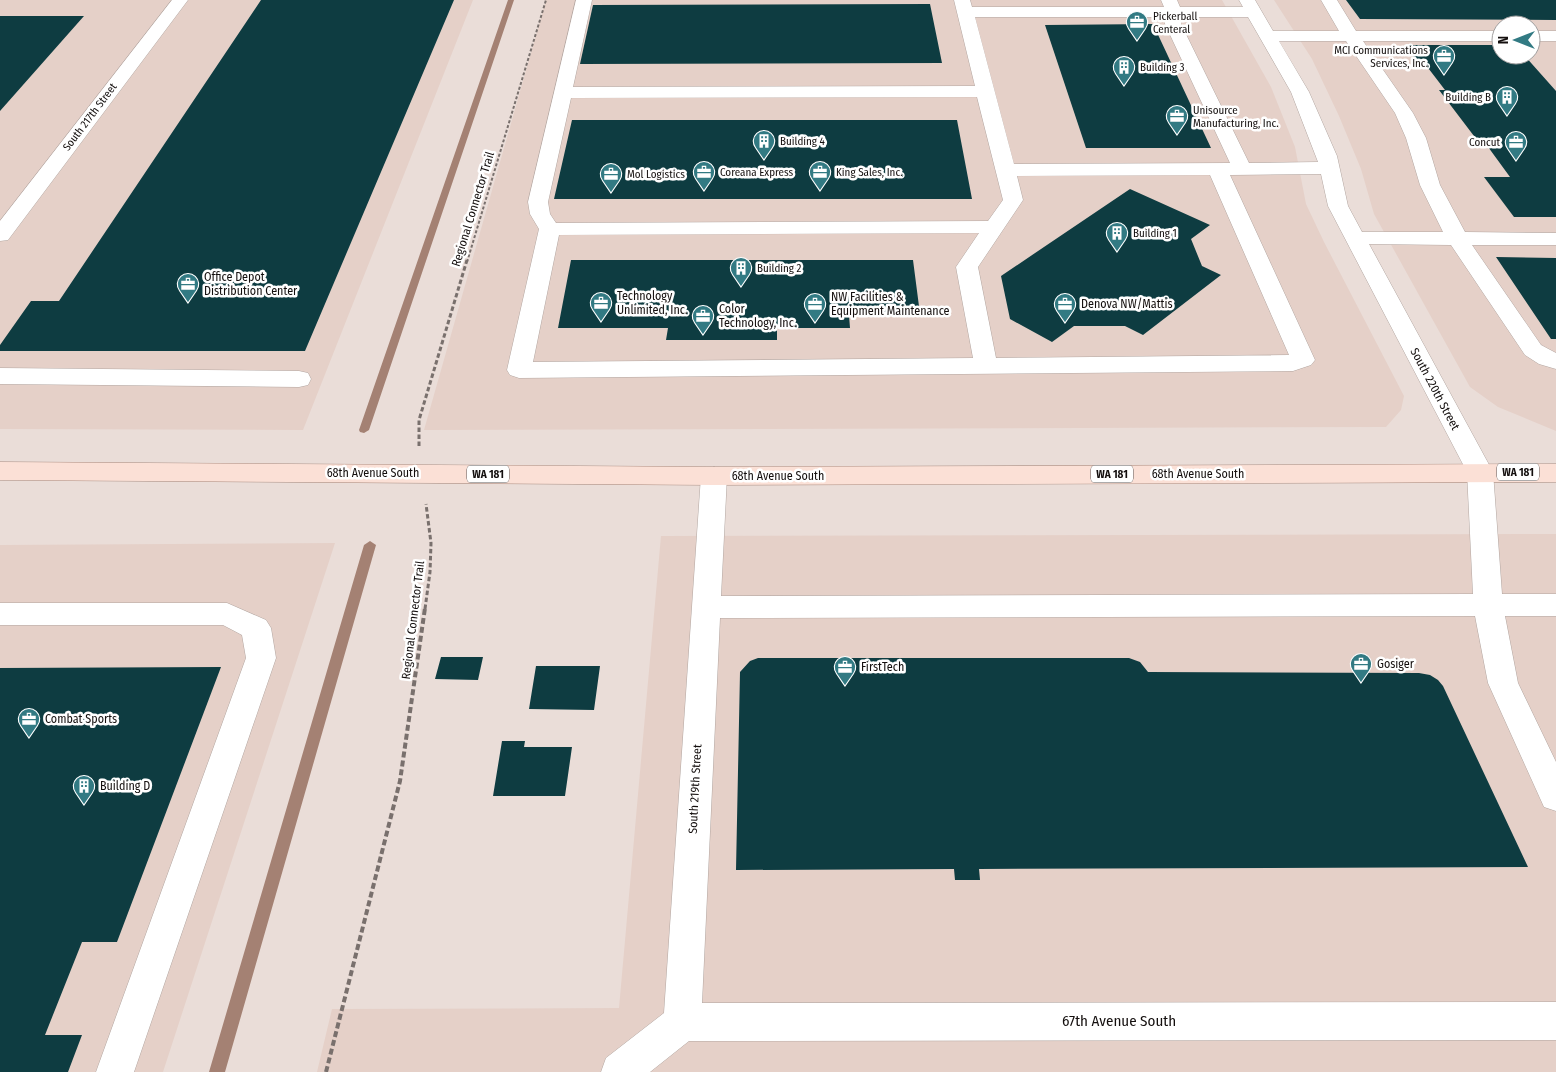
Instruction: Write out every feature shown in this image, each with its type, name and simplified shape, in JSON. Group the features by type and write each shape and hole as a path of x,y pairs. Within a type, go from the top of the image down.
{"main road":[{"name":"68th Avenue South","path":"0,470 714,476 1556,473"}],"street":[{"name":"South 217th Street","path":"0,235 180,0"},
{"path":"584,0 538,202 540,214 550,229 519,370 1293,363 1304,360 1217,168"},
{"path":"1329,0 1351,36 1404,113 1416,138 1430,185 1457,238 1533,350 1547,359 1556,361"},
{"path":"986,366 967,266 1013,200 964,6 1251,6"},
{"path":"1172,6 1173,24 1242,168"},
{"name":"South 220th Street","path":"1251,6 1300,92 1327,156 1338,206 1480,472 1488,606 1503,683 1556,798"},
{"path":"1268,36 1491,36"},
{"path":"1541,36 1556,36"},
{"path":"563,93 986,91"},
{"path":"1006,170 1329,168"},
{"path":"550,229 994,227"},
{"path":"1355,238 1556,239"},
{"path":"0,376 299,378"},
{"name":"South 219th Street","path":"682,1022 714,476"},
{"path":"706,607 1556,606"},
{"path":"0,614 227,614 256,628 261,658 115,1072"},
{"name":"67th Avenue South","path":"682,1022 1556,1021"},
{"path":"620,1072 682,1022"}],"path":[{"name":"Regional Connector Trail","path":"326,1072 400,781 430,572 431,543 418,436 419,420 546,0"}],"shaded area":[{"path":"0,0 473,0 303,430 0,429"},
{"path":"546,0 1222,0 1271,87 1295,147 1306,204 1404,396 1401,410 1386,427 424,430"},
{"path":"1274,0 1556,0 1556,431 1498,407 1470,387 1374,214 1361,169 1312,59"},
{"path":"1556,534 1556,1072 317,1072 332,1009 619,1008 661,536"},
{"path":"335,543 163,1072 0,1072 0,545"}],"building":[{"path":"261,0 454,0 305,351 0,351 0,345 31,301 59,301"},
{"path":"1346,0 1556,0 1556,20 1541,20 1541,15 1491,15 1491,20 1360,19"},
{"path":"930,4 942,63 580,64 593,5"},
{"path":"0,16 84,16 0,111"},
{"name":"Building 3","path":"1153,24 1211,148 1086,148 1045,25"},
{"name":"Building B","path":"1406,45 1491,45 1491,65 1533,65 1556,91 1556,217 1514,217 1484,177 1510,177 1483,140 1477,140 1439,90 1445,90 1422,60 1416,60"},
{"name":"Building 4","path":"572,120 957,120 972,199 554,199"},
{"name":"Building 1","path":"1130,189 1210,225 1191,239 1202,266 1221,275 1143,335 1125,326 1074,326 1052,342 1010,319 1001,276"},
{"path":"1496,257 1556,258 1556,339 1551,339"},
{"name":"Building 2","path":"571,260 913,260 920,314 849,315 850,328 777,328 777,340 666,340 668,328 558,328"},
{"path":"441,657 483,657 478,680 435,679"},
{"path":"758,658 1129,658 1140,662 1148,672 1419,673 1430,675 1443,686 1528,867 979,869 980,880 955,880 954,869 736,870 740,672 750,661"},
{"path":"536,666 600,666 594,710 529,709"},
{"name":"Building D","path":"221,667 117,942 82,942 45,1035 82,1035 68,1072 0,1072 0,668"},
{"path":"502,741 525,741 524,747 572,747 565,796 493,796"}],"waterway":[{"path":"364,430 511,0"},
{"path":"217,1072 370,545"}],"place":[{"name":"Pickerball Centeral","path":"1137,41"},
{"name":"MCI Communications Services, Inc.","path":"1444,75"},
{"name":"Building 3","path":"1124,86"},
{"name":"Building B","path":"1507,116"},
{"name":"Unisource Manufacturing, Inc.","path":"1177,135"},
{"name":"Building 4","path":"764,160"},
{"name":"Concut","path":"1516,161"},
{"name":"Coreana Express","path":"704,191"},
{"name":"King Sales, Inc.","path":"820,191"},
{"name":"Mol Logistics","path":"611,193"},
{"name":"Building 1","path":"1117,252"},
{"name":"Building 2","path":"741,287"},
{"name":"Office Depot Distribution Center","path":"188,303"},
{"name":"Technology Unlimited, Inc.","path":"601,322"},
{"name":"NW Facilities & Equipment Maintenance","path":"815,323"},
{"name":"Denova NW/Mattis","path":"1065,323"},
{"name":"Color Technology, Inc.","path":"703,335"},
{"name":"Gosiger","path":"1361,683"},
{"name":"FirstTech","path":"845,686"},
{"name":"Combat Sports","path":"29,738"},
{"name":"Building D","path":"84,805"}]}
